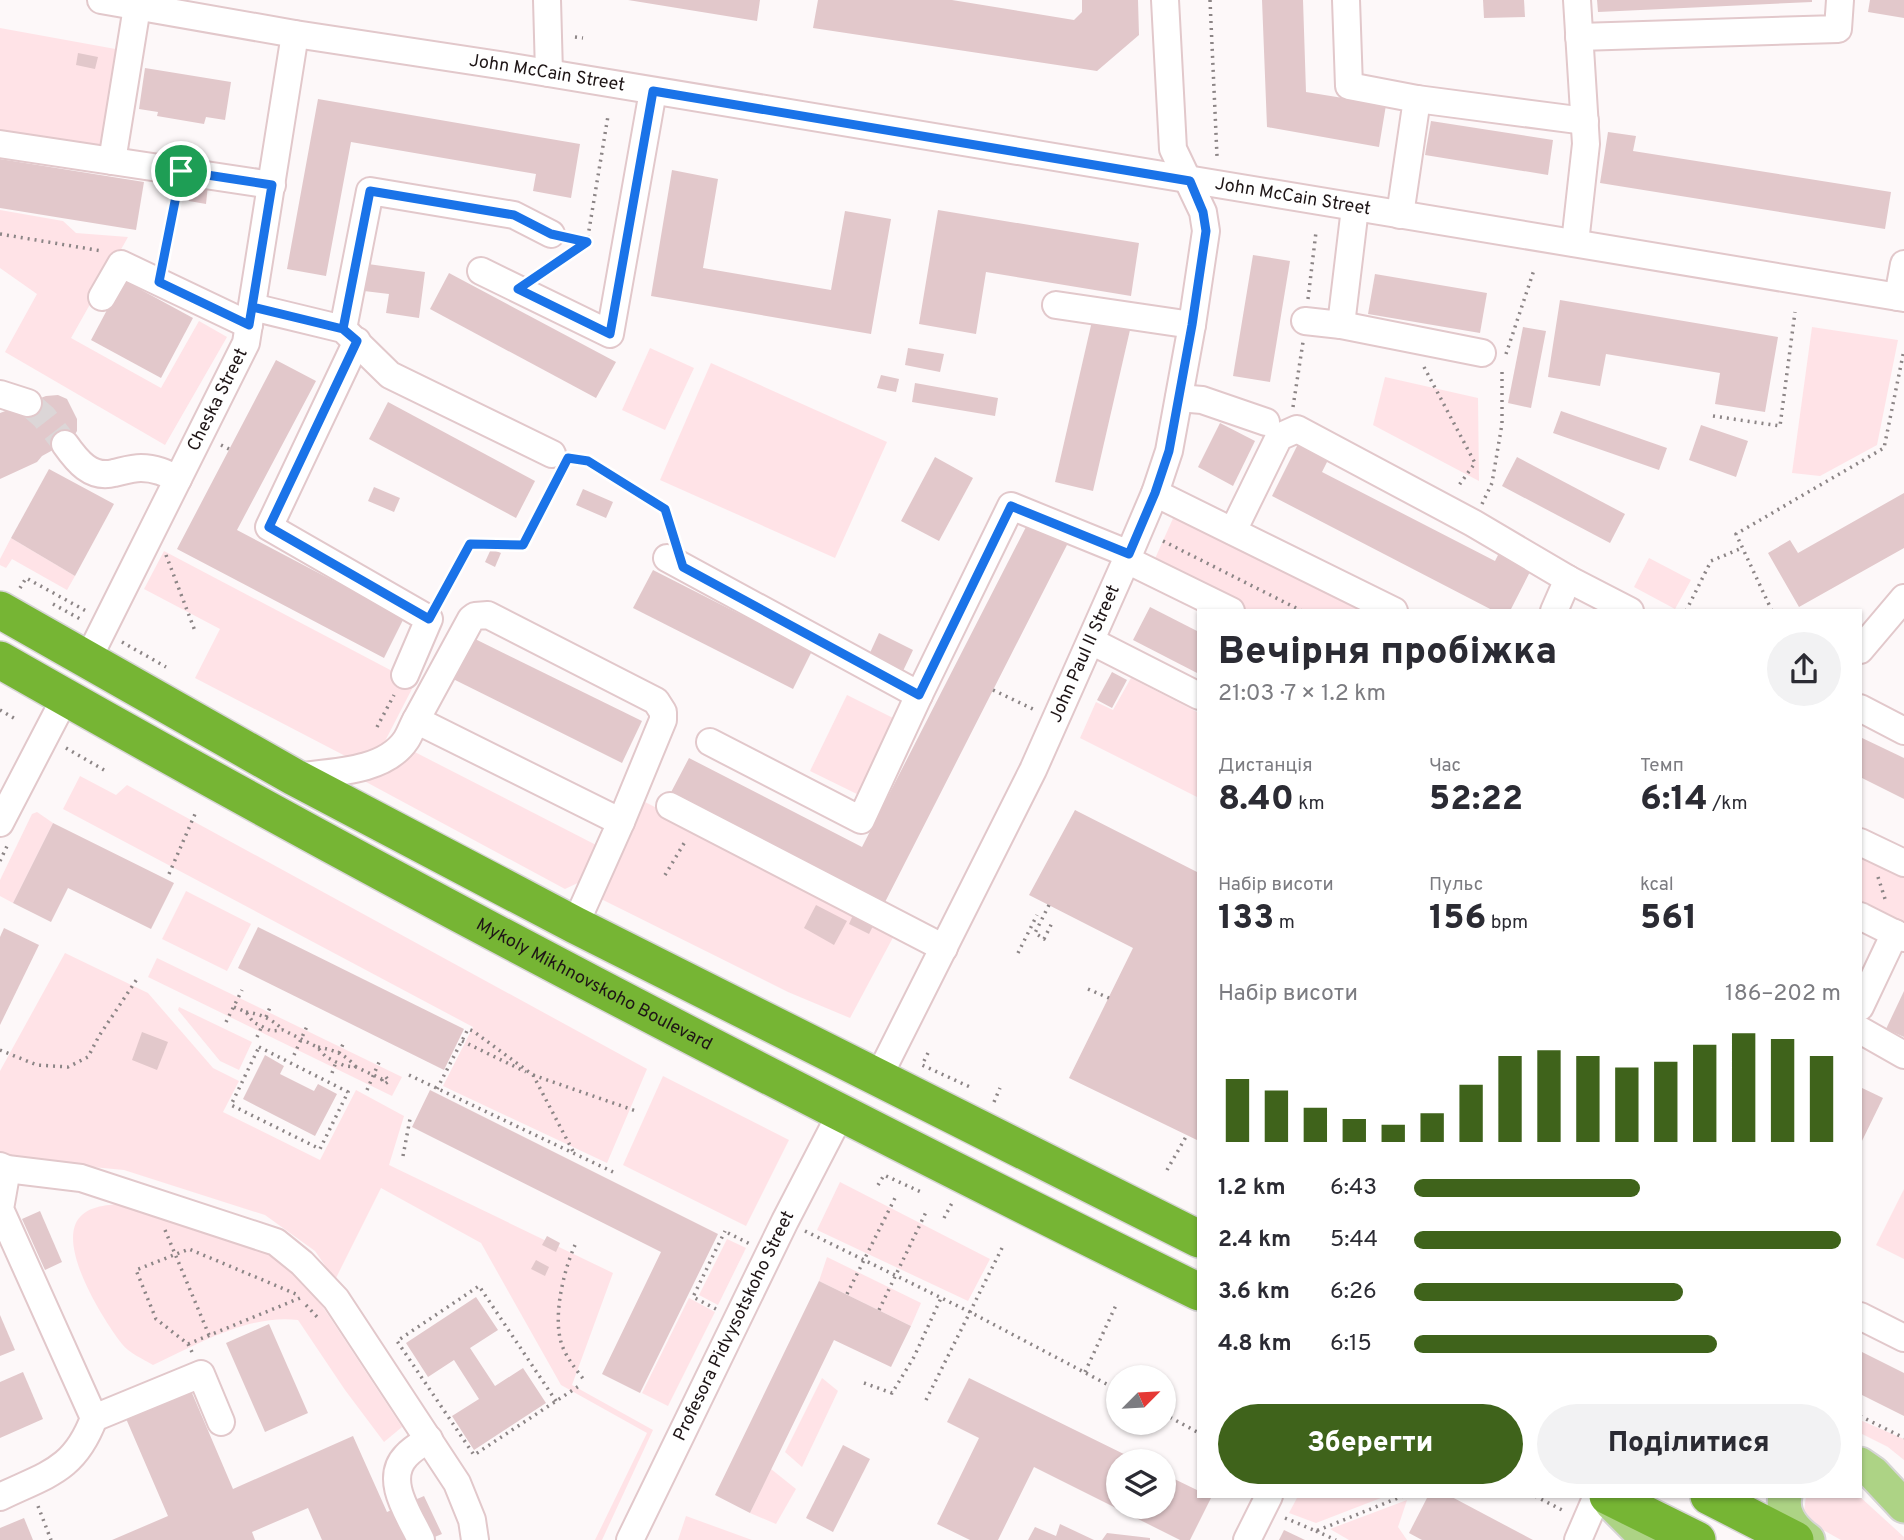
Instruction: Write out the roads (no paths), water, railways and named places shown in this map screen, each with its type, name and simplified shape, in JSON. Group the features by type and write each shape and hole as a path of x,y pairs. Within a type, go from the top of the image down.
{"highway":[{"path":"10,599 87,661 295,777 575,925 1197,1238"},
{"name":"Mykoly Mikhnovskoho Boulevard","path":"0,660 222,785 675,1027 1197,1291"},
{"path":"1610,1498 1697,1540"},
{"path":"1713,1498 1795,1540"}],"main road":[{"path":"1862,1465 1873,1473 1904,1506"},
{"path":"1608,1498 1648,1540"},
{"path":"1784,1498 1783,1504 1789,1522 1808,1540"}],"street":[{"name":"John McCain Street","path":"101,0 1901,298"},
{"path":"547,0 549,73"},
{"name":"John Paul II Street","path":"878,1078 1032,770 1128,557 1169,451 1206,231 1203,212 1173,149 1165,0"},
{"path":"1346,0 1349,86 1417,99 1585,121"},
{"path":"1575,243 1586,144 1577,0"},
{"path":"1579,37 1838,29 1840,0"},
{"path":"112,161 148,6"},
{"name":"Cheska Street","path":"87,661 101,626 155,526 246,343 295,34"},
{"path":"481,271 610,334 653,91"},
{"path":"1400,215 1417,99"},
{"path":"0,144 272,185"},
{"path":"405,675 429,619 269,527 350,335 370,191 514,215 551,234"},
{"path":"1341,325 1354,208"},
{"path":"102,298 121,264 159,282 251,316 350,335 390,374 560,456"},
{"path":"1901,298 1904,264"},
{"path":"1056,305 1192,325"},
{"path":"1305,327 1341,325 1482,352"},
{"path":"0,394 28,403"},
{"path":"1179,398 1202,400 1266,422"},
{"path":"1233,531 1279,437 1297,429 1626,609"},
{"path":"65,444 82,466 96,473 110,474 142,468 161,470 178,479"},
{"path":"1155,493 1390,609"},
{"path":"710,742 861,820 1011,506 1128,557 1227,609"},
{"path":"675,563 919,695"},
{"path":"1555,609 1568,579"},
{"path":"1862,648 1904,598"},
{"path":"295,777 365,766 385,758 405,742 475,616 488,615 656,701 663,720 575,925"},
{"path":"1091,641 1197,695"},
{"path":"0,823 65,698"},
{"path":"1862,709 1904,731"},
{"path":"416,720 621,822"},
{"path":"670,806 944,947"},
{"path":"1862,843 1904,863"},
{"path":"1862,917 1899,936 1862,1003"},
{"path":"1862,1031 1904,1055"},
{"name":"Profesora Pidvysotskoho Street","path":"630,1540 841,1112"},
{"path":"94,1418 0,1209 3,1168 81,1178 276,1242 302,1263 336,1299 429,1439 465,1500 475,1540"},
{"path":"1862,1317 1904,1338"},
{"path":"0,1497 60,1467 74,1456 85,1440 94,1418 201,1374 221,1422"},
{"path":"421,1540 396,1481 404,1458 429,1439"},
{"path":"1578,1540 1596,1498"},
{"path":"1247,1540 1275,1507"}],"tunnel":[{"path":"28,403 44,417 65,444"}]}
